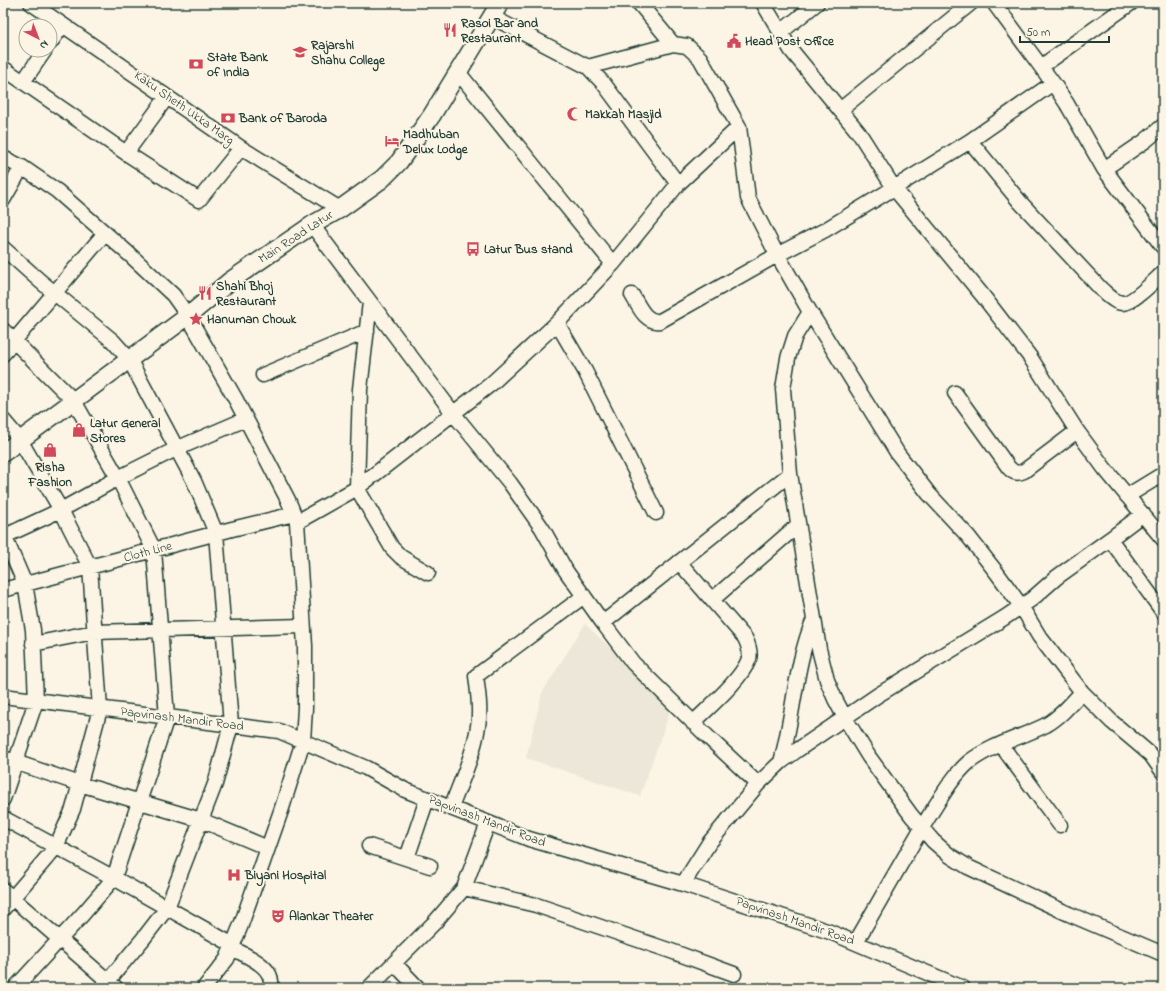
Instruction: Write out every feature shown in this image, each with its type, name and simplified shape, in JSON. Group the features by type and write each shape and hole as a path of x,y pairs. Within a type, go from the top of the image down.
{"main road":[{"name":"Main Road Latur","path":"3,453 188,316 230,281 312,225 340,209 382,179 399,162 432,115 496,10"}],"street":[{"name":"Kaku Sheth Ukka Marg","path":"31,3 241,148 340,209"},
{"path":"639,3 673,44"},
{"path":"763,3 791,50 859,133 894,188 983,296 1030,357 1077,432 1105,469 1163,539"},
{"path":"781,32 817,3"},
{"path":"994,3 1042,66 1067,104 1104,169 1163,247"},
{"path":"1042,66 1131,3"},
{"path":"840,110 969,4"},
{"path":"496,10 588,67 604,84 678,184"},
{"path":"58,32 63,25"},
{"path":"588,67 673,44 687,46 700,58 739,127 748,198 777,255 810,312 898,454 929,494 968,536 997,573 1021,606 1039,636 1082,692 1112,722 1138,743 1150,755 1163,772"},
{"path":"23,82 40,58"},
{"path":"3,68 126,153 200,200 241,148"},
{"path":"458,72 613,264"},
{"path":"632,295 649,320 654,322 660,321 777,255 825,230 970,141 1053,83"},
{"path":"126,153 166,97"},
{"name":"Cloth Line","path":"3,590 216,533 295,518 358,488 491,384 557,323 613,264 678,184 739,127"},
{"path":"1104,169 1162,132"},
{"path":"970,141 1020,202 1113,300 1123,303 1131,301 1163,273"},
{"path":"3,158 22,167 57,191 173,295 188,316 246,419 288,500 295,518 303,626 305,708 303,741 241,926 227,959 204,988"},
{"path":"3,200 22,167"},
{"path":"312,225 453,413 510,483 542,528 566,571 633,663 693,723 758,784"},
{"path":"3,354 105,233"},
{"path":"3,248 54,293 114,341 129,359 194,481 216,533 232,725 215,784 167,908 109,986 60,940 6,899 56,847 73,809 100,709 90,567 61,510 20,440 3,420"},
{"path":"370,302 360,389 358,488 392,548 401,557 428,573"},
{"path":"810,312 795,336 788,358 783,389 790,474 798,525 819,649 827,680 835,700 873,763 922,828 933,841 949,854 968,867 1069,914 1163,954"},
{"path":"557,323 585,371 656,513"},
{"path":"3,330 74,401 118,478 154,550 167,717 114,878 60,940 15,988"},
{"path":"263,375 367,331"},
{"path":"955,393 1013,472 1019,473 1024,471 1077,432"},
{"path":"3,799 9,761 36,701 33,630 25,584 4,535 61,510 118,478 176,449 246,419"},
{"path":"603,623 790,474"},
{"path":"1127,496 1163,474"},
{"path":"683,884 709,844 758,784 781,762 878,695 1021,606 1057,577 1143,514"},
{"path":"712,600 798,525"},
{"path":"1110,539 1163,612"},
{"path":"679,562 745,638 749,646 749,658 731,685 693,723"},
{"path":"451,808 473,749 479,725 479,702 476,676 584,596"},
{"path":"781,762 788,737 802,654 814,619"},
{"path":"33,644 94,632 303,626"},
{"path":"856,942 922,828 947,788 961,770 971,761 990,750 1047,724 1059,715 1082,692"},
{"name":"Papvinash Mandir Road","path":"3,696 279,731 366,768 405,790 529,839 683,884 830,932 963,988"},
{"path":"1001,746 1060,825"},
{"path":"9,761 201,820 268,848"},
{"path":"407,858 427,799"},
{"path":"3,818 167,908 264,966 271,978 272,983 270,988"},
{"path":"369,988 435,922 464,888 488,823"},
{"path":"369,846 430,866"},
{"path":"464,888 536,905 734,974"},
{"path":"394,963 418,988"}],"shaded area":[{"path":"585,624 672,706 640,796 526,758 542,693"}],"place":[{"name":"Rasoi Bar and Restaurant","path":"450,30"},
{"name":"Head Post Office","path":"734,41"},
{"name":"Rajarshi Shahu College","path":"300,52"},
{"name":"State Bank of India","path":"196,64"},
{"name":"Makkah Masjid","path":"574,114"},
{"name":"Bank of Baroda","path":"228,118"},
{"name":"Madhuban Delux Lodge","path":"392,141"},
{"name":"Latur Bus stand","path":"473,249"},
{"name":"Shahi Bhoj Restaurant","path":"205,293"},
{"name":"Hanuman Chowk","path":"196,319"},
{"name":"Latur General Stores","path":"79,430"},
{"name":"Risha Fashion","path":"50,450"},
{"name":"Biyani Hospital","path":"234,875"},
{"name":"Alankar Theater","path":"278,916"}]}
